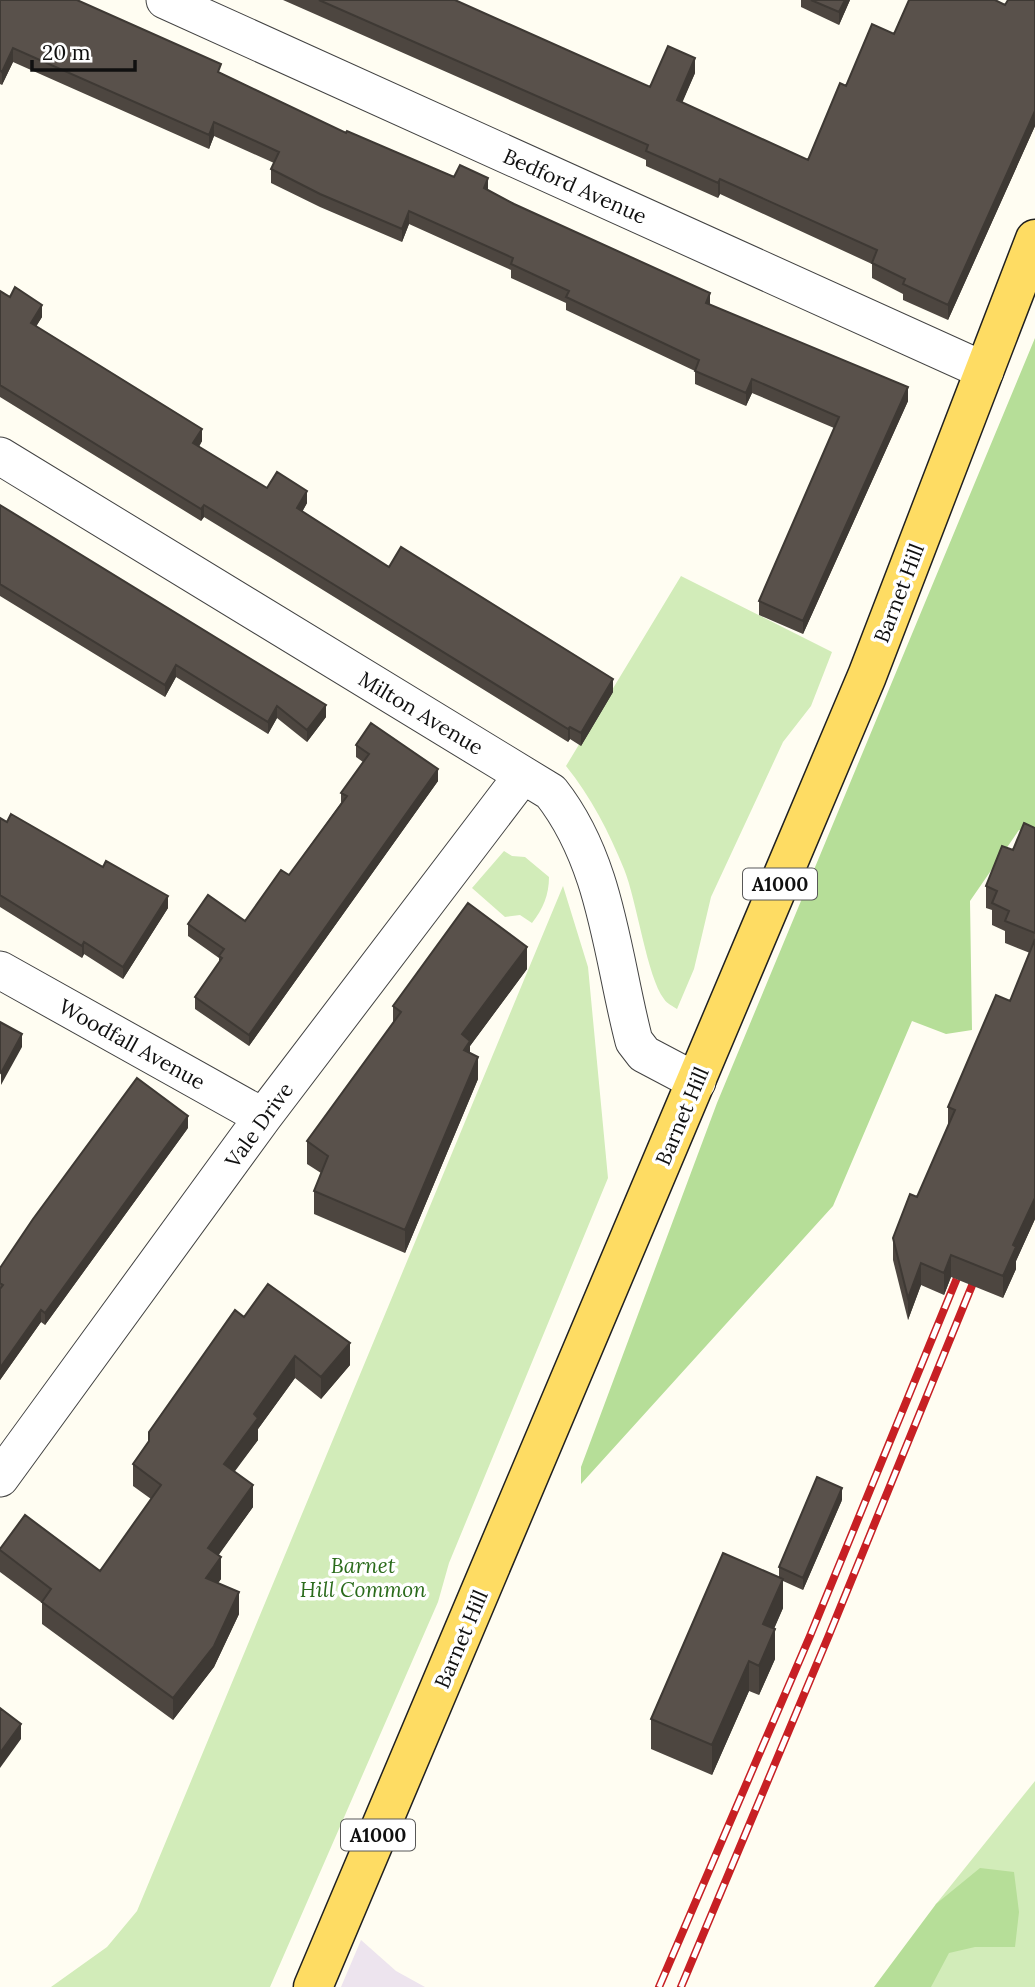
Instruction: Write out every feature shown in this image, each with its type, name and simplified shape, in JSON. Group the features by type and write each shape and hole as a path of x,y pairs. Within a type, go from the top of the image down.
{"main road":[{"name":"Barnet Hill","path":"313,1987 867,676 985,371 1027,279 1035,239"}],"street":[{"name":"Bedford Avenue","path":"165,0 985,371"},
{"name":"Milton Avenue","path":"0,456 551,793 566,812 600,891 614,940 634,1041 644,1054 697,1082"},
{"name":"Vale Drive","path":"2,1472 263,1118 523,775"},
{"name":"Woodfall Avenue","path":"0,970 263,1118"}],"shaded area":[{"path":"361,1940 396,1971 425,1987 341,1987"}],"green space":[{"path":"1035,338 1035,836 1019,830 970,901 972,1030 946,1034 912,1021 833,1206 581,1484 581,1467 717,1103"},
{"path":"681,576 832,652 811,706 783,742 711,897 694,969 677,1009 665,1001 652,974 629,883 612,842 599,815 566,766"},
{"path":"504,851 512,856 525,857 549,877 545,902 532,923 520,915 505,917 472,888"},
{"name":"Barnet Hill Common","path":"563,886 588,967 608,1178 449,1563 438,1602 270,1987 51,1987 107,1947 137,1911"},
{"path":"1035,1781 1035,1987 899,1987 936,1904"},
{"path":"980,1868 1014,1872 1019,1912 1015,1947 975,1947 949,1953 931,1987 874,1987 936,1904"}],"building":[{"path":"0,0 77,0 221,64 218,72 346,133 347,131 454,177 460,165 488,178 484,188 514,204 710,293 706,303 908,387 803,621 759,601 839,417 752,379 746,393 695,371 699,360 566,297 569,291 511,264 513,258 409,211 402,229 320,194 271,169 279,152 214,122 209,135 13,48 2,72"},
{"path":"319,0 455,0 650,87 668,46 695,58 677,100 808,160 840,83 846,86 872,24 894,34 909,0 995,0 1005,5 1008,0 1035,0 1035,111 948,305 903,284 905,279 872,263 877,250 720,179 718,183 646,151 648,145"},
{"path":"811,0 845,0 839,12"},
{"path":"15,287 42,305 31,323 202,429 193,443 267,488 277,472 307,491 297,508 389,567 401,547 613,679 581,733 570,727 568,729 204,505 201,509 0,385 0,291 10,297"},
{"path":"0,505 326,705 307,730 277,706 268,722 176,665 165,685 0,584"},
{"path":"371,723 438,769 249,1035 195,997 222,958 219,956 224,949 188,924 208,895 245,921 281,870 289,875 347,796 341,793 369,754 356,745"},
{"path":"11,814 103,867 106,861 168,896 123,967 84,942 82,946 0,895 0,818 7,822"},
{"path":"1024,823 1035,828 1035,933 1005,921 1009,911 992,903 997,891 986,886 1002,846 1013,850"},
{"path":"468,903 527,947 462,1034 470,1041 464,1050 478,1057 405,1230 314,1191 328,1156 307,1141 401,1012 393,1006"},
{"path":"1035,939 1035,1198 1013,1245 1016,1247 1003,1276 951,1255 944,1273 921,1263 908,1298 893,1238 910,1194 917,1197 955,1110 948,1107 996,995 1010,1001"},
{"path":"0,1022 22,1034 1,1073 0,1072"},
{"path":"137,1078 188,1116 45,1313 41,1310 0,1368 0,1289 3,1285 0,1283 0,1268"},
{"path":"268,1284 350,1343 321,1377 295,1356 254,1414 258,1418 224,1464 253,1485 208,1548 221,1557 206,1578 239,1592 214,1646 173,1698 42,1602 51,1589 0,1549 25,1515 100,1571 161,1485 133,1464 149,1441 149,1432 235,1310 244,1317"},
{"path":"817,1477 842,1488 803,1578 779,1567"},
{"path":"723,1553 783,1579 763,1624 775,1629 759,1666 749,1661 712,1745 651,1719"},
{"path":"0,1708 21,1724 0,1753"}],"railway":[{"path":"659,1987 810,1636 964,1261"},
{"path":"681,1987 980,1266"}]}
